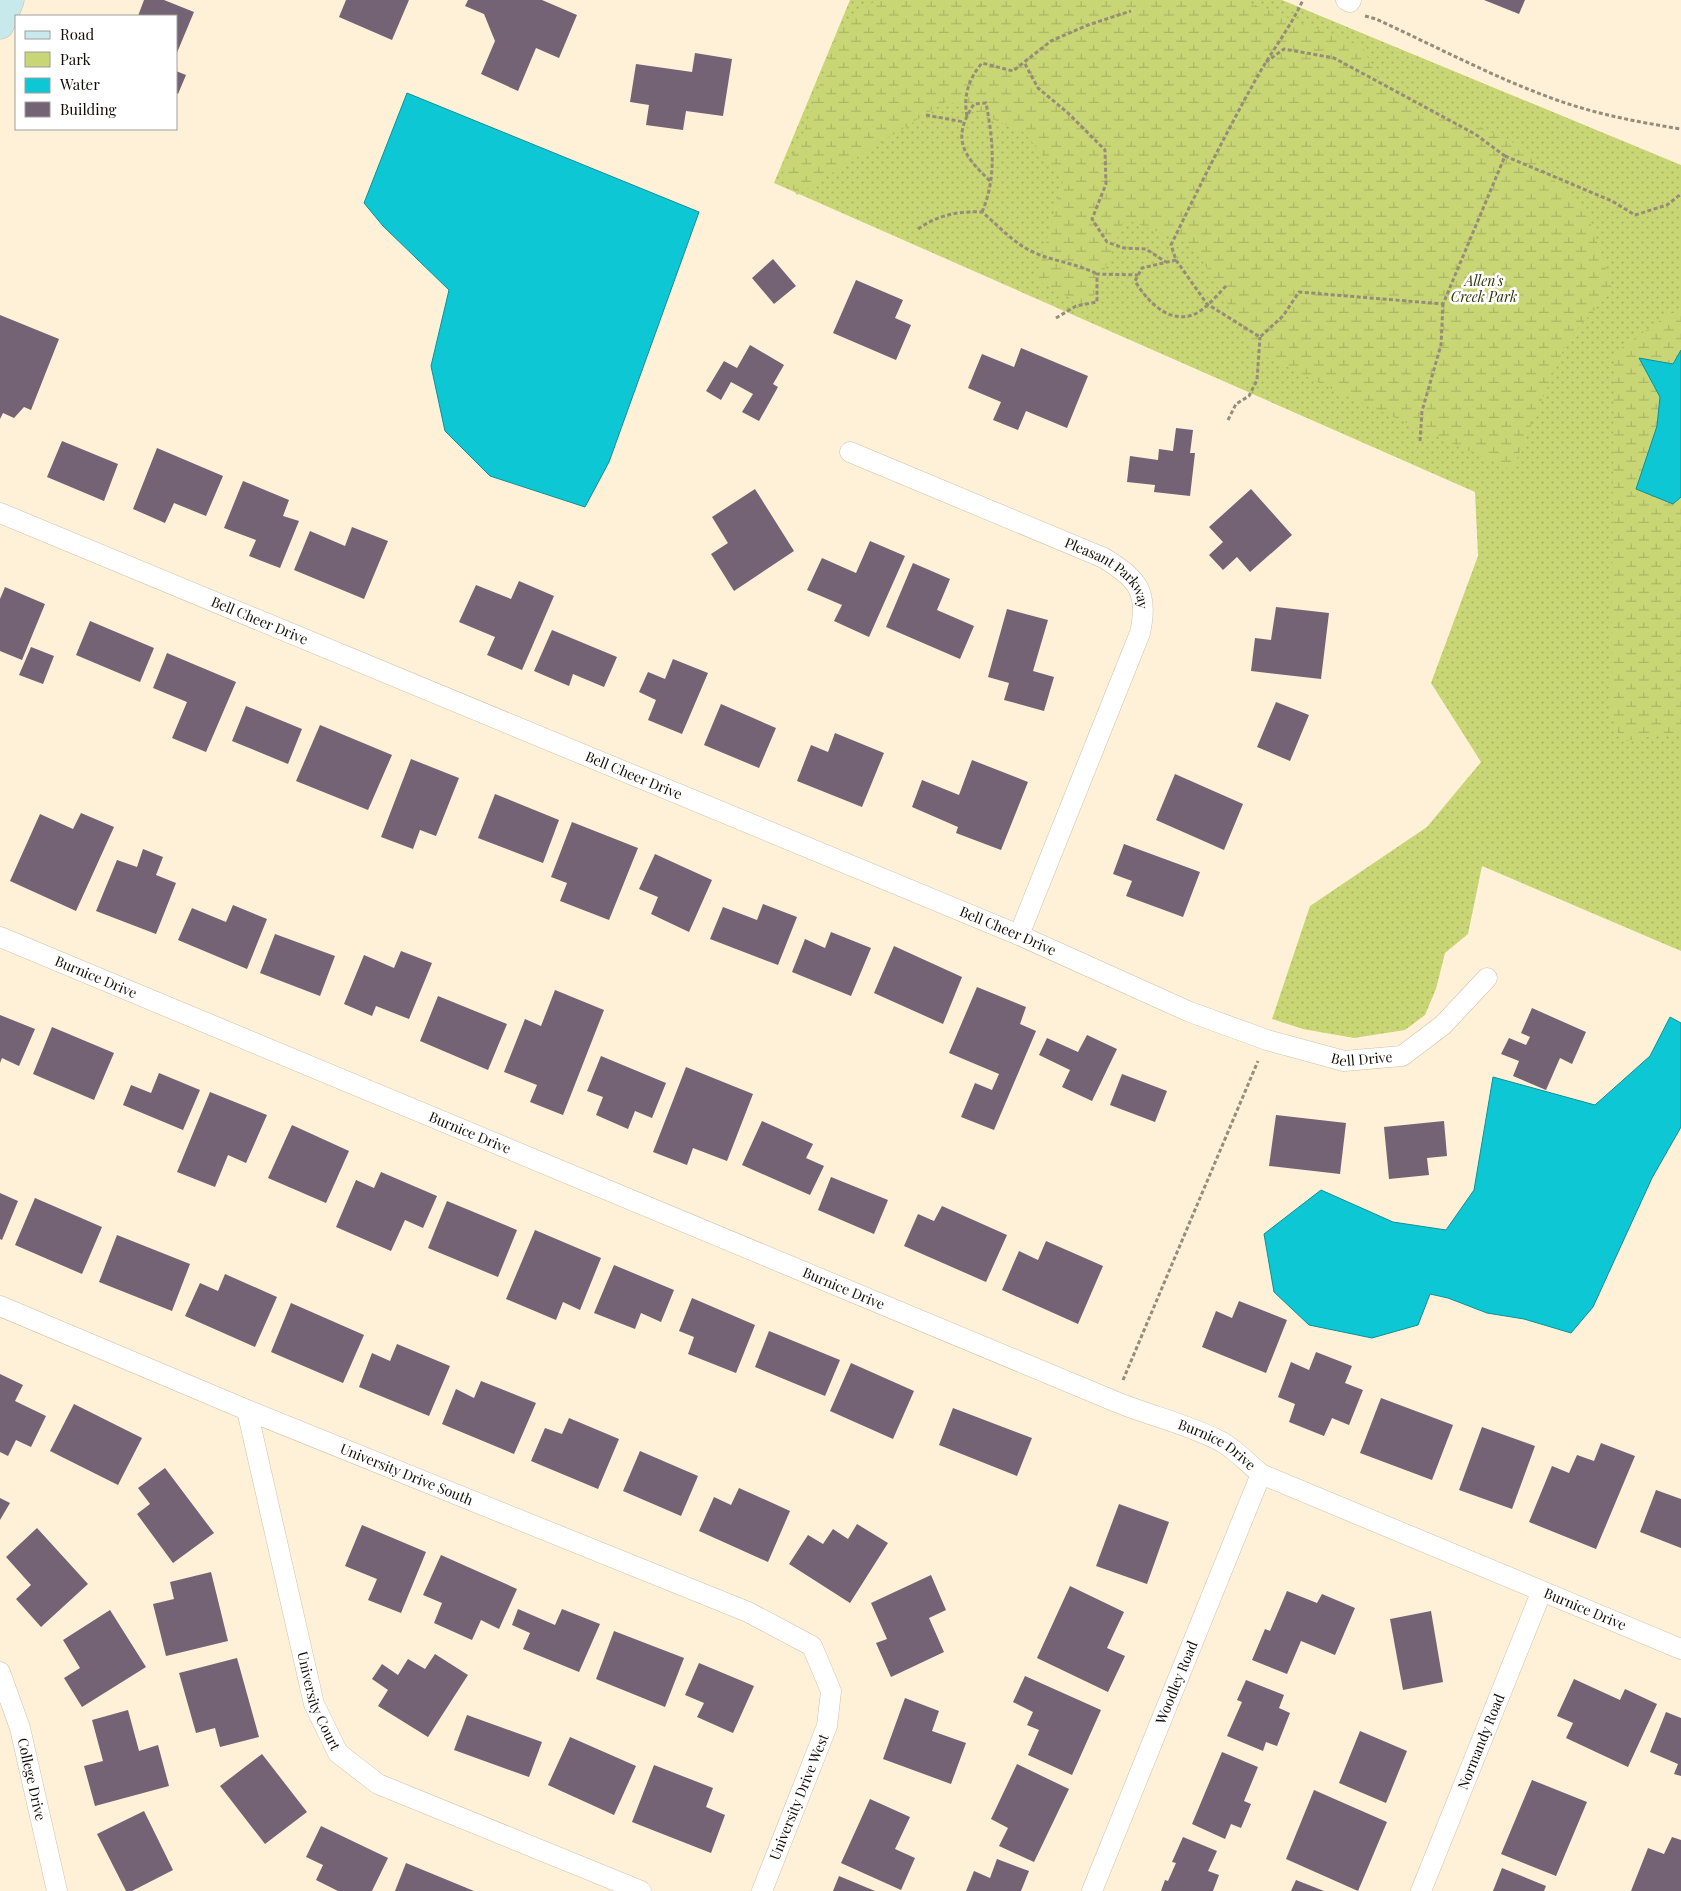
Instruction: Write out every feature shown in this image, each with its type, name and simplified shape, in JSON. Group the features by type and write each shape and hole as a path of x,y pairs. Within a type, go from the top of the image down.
{"main road":[{"path":"0,25 10,0"}],"street":[{"name":"Pleasant Parkway","path":"850,452 1104,558 1123,570 1140,587 1145,613 1140,633 1020,935"},
{"name":"Bell Cheer Drive","path":"0,513 1020,935 1190,1012 1266,1040"},
{"name":"Burnice Drive","path":"0,937 1114,1401 1149,1415 1184,1425 1224,1443 1261,1474 1681,1649"},
{"name":"Bell Drive","path":"1266,1040 1344,1061 1402,1056 1443,1025 1487,978"},
{"name":"University Drive South","path":"0,1306 246,1410 748,1612 812,1646"},
{"name":"University Court","path":"246,1410 314,1704 338,1753 378,1784 642,1891"},
{"name":"Woodley Road","path":"1092,1891 1261,1474"},
{"name":"Normandy Road","path":"1421,1891 1541,1592"},
{"name":"University Drive West","path":"762,1891 828,1726 831,1691 812,1646"},
{"name":"College Drive","path":"0,1672 20,1728 57,1891"}],"path":[{"path":"1260,337 1208,304 1176,260 1171,245 1236,115 1266,62 1294,20 1303,0"},
{"path":"1349,1 1362,15 1376,19 1554,99 1593,112 1681,129"},
{"path":"967,116 964,100 971,77 982,63 1014,71 1051,41 1088,25 1131,11"},
{"path":"1266,62 1284,48 1334,58 1475,134 1505,156 1612,201 1635,215 1667,205 1681,194"},
{"path":"1024,64 1038,88 1068,113 1105,150 1106,184 1092,219 1107,242 1124,248 1146,249 1166,262"},
{"path":"982,212 991,192 990,181 993,157 986,103 974,104 964,122 961,140 963,150 990,181"},
{"path":"926,116 964,122"},
{"path":"1420,441 1422,411 1440,345 1443,304 1505,156"},
{"path":"918,229 931,220 945,215 964,211 982,212 1014,240 1035,253 1079,265 1097,274 1138,275"},
{"path":"1176,260 1142,268 1135,281 1144,296 1164,312 1180,318 1196,314 1227,285"},
{"path":"1056,318 1076,306 1097,302 1097,274"},
{"path":"1228,420 1236,404 1250,396 1257,380 1260,337 1283,316 1299,292 1443,304"},
{"path":"1114,1401 1266,1040"}],"green space":[{"name":"Allen's Creek Park","path":"850,0 1282,0 1681,165 1681,951 1482,866 1468,934 1445,953 1436,989 1425,1015 1405,1030 1354,1038 1303,1029 1272,1019 1310,906 1427,827 1481,762 1431,683 1478,556 1475,492 774,183"},
{"path":"876,0 1242,0 1363,47 1378,80 1422,113 1438,114 1480,127 1522,147 1588,216 1613,289 1568,339 1512,470 1340,393 1255,351 1194,246 1125,219 1089,308 1036,280 1063,181 1024,132 947,101 797,195 783,173 804,132 838,30"},
{"path":"1681,306 1681,350 1673,364 1639,358 1660,397 1657,426 1636,489 1672,504 1681,497 1681,734 1657,735 1621,742 1611,712 1614,353"}],"water":[{"path":"407,93 699,212 609,462 585,507 490,476 445,431 431,366 449,290 383,226 364,203"},
{"path":"1681,350 1681,497 1673,504 1636,489 1657,426 1660,397 1639,358 1673,364"},
{"path":"1670,1017 1681,1023 1681,1127 1652,1178 1593,1307 1571,1333 1524,1319 1487,1313 1448,1298 1430,1294 1418,1325 1372,1338 1309,1325 1274,1292 1264,1234 1321,1190 1393,1222 1446,1230 1474,1190 1493,1077 1595,1105 1650,1056"}],"building":[{"path":"144,0 164,0 194,12 178,50 178,15 138,15"},
{"path":"346,0 409,0 392,40 339,17"},
{"path":"468,0 542,0 577,15 559,58 536,48 518,91 481,74 495,41 484,14 465,6"},
{"path":"1484,0 1525,0 1519,14"},
{"path":"695,53 732,59 723,116 686,111 683,130 646,125 649,105 630,102 636,64 692,72"},
{"path":"178,72 186,75 178,94"},
{"path":"773,259 796,286 774,304 752,278"},
{"path":"856,280 903,300 895,318 911,325 896,360 833,333"},
{"path":"0,315 59,339 31,410 24,407 14,418 3,413 0,419"},
{"path":"750,345 784,365 773,384 778,387 759,421 742,412 753,394 731,382 721,400 706,391 724,361 737,368"},
{"path":"1021,348 1088,376 1067,428 1026,411 1018,430 993,420 1001,402 968,388 982,354 1014,367"},
{"path":"1176,428 1193,430 1190,453 1195,453 1190,496 1154,492 1155,485 1127,482 1130,456 1158,460 1159,449 1173,451"},
{"path":"62,441 118,464 104,501 47,477"},
{"path":"157,448 223,476 206,516 174,503 165,523 133,509"},
{"path":"243,481 289,500 283,516 299,521 280,568 249,556 256,540 224,528"},
{"path":"755,489 794,551 734,591 711,554 728,543 712,517"},
{"path":"1251,489 1292,535 1250,572 1237,557 1223,570 1209,555 1223,542 1209,527"},
{"path":"352,527 388,541 364,599 294,570 310,531 345,546"},
{"path":"870,541 905,556 869,637 834,621 842,605 807,590 822,558 856,573"},
{"path":"913,563 950,579 937,610 974,626 960,659 886,627"},
{"path":"519,581 554,596 522,670 487,655 495,637 459,622 476,585 511,599"},
{"path":"5,587 45,604 22,660 0,651 0,599"},
{"path":"1276,607 1329,613 1321,679 1251,671 1255,638 1271,640"},
{"path":"1007,609 1048,620 1033,671 1054,677 1044,711 1004,700 1009,683 988,677"},
{"path":"90,621 154,648 140,682 76,655"},
{"path":"552,630 617,657 604,687 573,674 569,686 534,671"},
{"path":"31,647 54,656 43,684 19,675"},
{"path":"167,653 236,682 206,752 172,738 187,702 153,688"},
{"path":"673,659 708,673 682,734 648,720 656,700 639,692 648,672 665,679"},
{"path":"1276,702 1309,715 1290,761 1257,747"},
{"path":"721,704 776,728 759,768 704,745"},
{"path":"246,706 302,729 288,764 232,741"},
{"path":"320,725 392,755 368,810 296,781"},
{"path":"835,733 884,753 862,807 797,781 811,745 828,752"},
{"path":"411,759 459,778 436,836 420,830 413,849 381,837"},
{"path":"972,760 1028,782 1001,850 956,833 958,827 912,807 922,780 959,795"},
{"path":"1175,774 1243,804 1224,850 1156,820"},
{"path":"495,794 559,820 543,863 478,838"},
{"path":"81,813 114,827 76,911 10,881 40,814 73,829"},
{"path":"572,822 638,848 609,920 560,901 567,883 551,877"},
{"path":"1124,844 1200,872 1183,917 1126,896 1132,881 1113,874"},
{"path":"143,849 163,857 156,875 176,883 156,934 96,911 117,860 137,867"},
{"path":"655,854 712,880 689,932 651,914 658,897 639,889"},
{"path":"763,904 797,917 778,965 710,939 723,907 757,920"},
{"path":"233,905 267,919 247,969 178,940 192,908 226,922"},
{"path":"831,932 871,948 851,996 792,972 805,939 825,948"},
{"path":"275,934 335,956 320,996 260,973"},
{"path":"894,946 962,977 943,1024 874,993"},
{"path":"401,951 432,963 409,1019 376,1006 372,1016 344,1004 364,955 394,968"},
{"path":"977,987 1026,1007 1020,1024 1036,1031 994,1130 961,1117 975,1083 992,1090 999,1074 949,1053"},
{"path":"555,990 604,1010 563,1115 530,1102 537,1085 504,1072 525,1019 541,1026"},
{"path":"438,996 507,1024 488,1070 420,1041"},
{"path":"1532,1008 1586,1032 1572,1064 1560,1058 1546,1090 1513,1076 1519,1061 1501,1054 1509,1038 1526,1045 1530,1037 1521,1033"},
{"path":"0,1015 35,1029 19,1066 2,1058 0,1063"},
{"path":"52,1027 114,1053 94,1100 33,1074"},
{"path":"1087,1035 1117,1049 1092,1101 1062,1087 1070,1070 1039,1055 1047,1038 1078,1052"},
{"path":"601,1056 666,1083 652,1118 635,1111 628,1129 596,1115 603,1097 587,1091"},
{"path":"686,1067 753,1094 727,1161 693,1148 687,1165 653,1152"},
{"path":"159,1073 200,1090 183,1130 123,1105 131,1085 151,1093"},
{"path":"1122,1074 1167,1091 1155,1122 1110,1105"},
{"path":"210,1092 267,1115 246,1163 228,1155 215,1187 177,1172"},
{"path":"1276,1115 1346,1123 1340,1174 1269,1166"},
{"path":"762,1121 813,1144 806,1158 824,1166 810,1195 742,1165"},
{"path":"1444,1121 1447,1156 1427,1158 1429,1175 1389,1179 1384,1127"},
{"path":"292,1125 349,1151 326,1203 268,1178"},
{"path":"381,1172 437,1196 423,1228 405,1220 391,1251 336,1227 356,1180 374,1188"},
{"path":"831,1177 888,1200 874,1234 818,1210"},
{"path":"0,1193 18,1201 2,1240 0,1239"},
{"path":"35,1198 102,1227 82,1274 15,1245"},
{"path":"447,1201 517,1230 498,1277 428,1248"},
{"path":"942,1206 1007,1235 986,1282 904,1246 918,1214 934,1221"},
{"path":"535,1230 601,1258 580,1310 563,1302 556,1320 506,1299"},
{"path":"117,1235 190,1264 172,1311 99,1282"},
{"path":"1046,1241 1103,1266 1078,1324 1002,1290 1019,1251 1038,1260"},
{"path":"614,1265 674,1290 661,1322 641,1313 635,1329 594,1313"},
{"path":"225,1274 277,1297 255,1347 185,1316 200,1283 218,1291"},
{"path":"692,1298 755,1325 736,1373 688,1354 694,1337 679,1331"},
{"path":"1239,1301 1287,1320 1266,1373 1202,1347 1216,1311 1232,1318"},
{"path":"291,1303 364,1335 343,1383 271,1352"},
{"path":"769,1331 840,1360 825,1396 755,1367"},
{"path":"397,1344 450,1366 429,1416 359,1387 372,1353 390,1361"},
{"path":"1316,1352 1352,1366 1345,1383 1363,1390 1349,1425 1332,1418 1324,1436 1289,1422 1295,1404 1278,1397 1291,1362 1309,1370"},
{"path":"851,1363 914,1391 893,1439 830,1411"},
{"path":"0,1374 23,1385 15,1401 46,1416 31,1447 16,1440 8,1456 0,1452"},
{"path":"481,1381 536,1403 514,1454 442,1424 456,1389 474,1398"},
{"path":"1381,1398 1453,1425 1432,1480 1360,1453"},
{"path":"74,1404 142,1438 118,1485 50,1451"},
{"path":"953,1408 1032,1438 1017,1476 939,1445"},
{"path":"569,1418 619,1439 598,1489 531,1461 545,1428 562,1434"},
{"path":"1482,1427 1535,1446 1512,1509 1459,1490"},
{"path":"1601,1443 1635,1456 1596,1549 1529,1522 1552,1466 1569,1473 1577,1455 1594,1461"},
{"path":"640,1451 698,1476 681,1516 623,1491"},
{"path":"165,1468 214,1533 173,1563 137,1514 150,1504 138,1488"},
{"path":"739,1488 790,1511 768,1562 699,1531 714,1497 731,1505"},
{"path":"1656,1490 1681,1499 1681,1548 1640,1532"},
{"path":"0,1498 10,1503 0,1520"},
{"path":"1119,1504 1169,1522 1147,1584 1096,1566"},
{"path":"857,1524 888,1543 850,1603 789,1564 808,1535 823,1544 833,1529 848,1539"},
{"path":"362,1525 426,1552 401,1613 368,1600 377,1579 345,1566"},
{"path":"37,1528 88,1584 41,1627 16,1599 31,1585 6,1557"},
{"path":"441,1555 517,1589 499,1629 481,1620 472,1640 434,1623 442,1603 423,1595"},
{"path":"211,1572 228,1641 166,1656 153,1604 174,1599 170,1582"},
{"path":"931,1575 946,1610 929,1618 944,1652 891,1677 876,1643 887,1639 871,1603"},
{"path":"1070,1586 1124,1612 1107,1648 1125,1656 1108,1692 1037,1658"},
{"path":"1287,1591 1317,1603 1322,1594 1355,1608 1335,1655 1301,1641 1287,1674 1252,1660 1265,1629 1270,1631"},
{"path":"518,1609 555,1625 562,1609 600,1624 579,1672 523,1649 530,1633 512,1625"},
{"path":"110,1610 146,1667 82,1707 64,1678 80,1668 63,1640"},
{"path":"1431,1611 1443,1682 1403,1690 1390,1619"},
{"path":"614,1631 684,1658 665,1707 596,1679"},
{"path":"435,1654 468,1675 428,1737 378,1706 388,1690 372,1679 382,1664 398,1675 408,1659 425,1669"},
{"path":"237,1658 259,1737 220,1747 215,1728 196,1733 179,1673"},
{"path":"699,1663 754,1686 733,1733 697,1717 704,1703 685,1695"},
{"path":"1025,1676 1101,1710 1072,1775 1028,1755 1039,1730 1027,1725 1033,1712 1013,1702"},
{"path":"1574,1679 1620,1700 1625,1689 1657,1704 1628,1767 1566,1738 1573,1723 1557,1716"},
{"path":"1246,1680 1284,1695 1279,1708 1290,1713 1277,1746 1266,1742 1263,1751 1227,1736 1242,1702 1237,1700"},
{"path":"905,1698 939,1711 932,1731 966,1743 951,1784 883,1759"},
{"path":"128,1710 139,1751 158,1745 169,1786 95,1806 84,1766 103,1761 92,1720"},
{"path":"1666,1712 1681,1718 1681,1776 1674,1774 1678,1764 1650,1752"},
{"path":"467,1715 542,1742 529,1777 454,1750"},
{"path":"1360,1731 1407,1751 1386,1803 1339,1783"},
{"path":"570,1737 636,1766 614,1815 548,1785"},
{"path":"1222,1752 1258,1767 1244,1801 1251,1804 1241,1828 1231,1824 1225,1839 1192,1824"},
{"path":"262,1754 307,1812 265,1844 220,1786"},
{"path":"1017,1764 1069,1789 1034,1862 999,1846 1008,1828 991,1819"},
{"path":"654,1765 713,1788 706,1807 725,1815 711,1853 632,1822"},
{"path":"1532,1780 1587,1802 1556,1876 1501,1854"},
{"path":"1314,1790 1387,1822 1358,1891 1286,1859"},
{"path":"870,1799 910,1817 895,1849 915,1858 901,1890 841,1863"},
{"path":"144,1811 173,1870 132,1891 126,1891 97,1834"},
{"path":"321,1826 388,1858 372,1891 338,1891 316,1880 323,1865 306,1857"},
{"path":"1183,1837 1217,1851 1208,1871 1219,1875 1213,1891 1161,1891 1165,1880 1168,1881 1176,1863 1172,1862"},
{"path":"1672,1837 1681,1840 1681,1891 1631,1891 1648,1848 1664,1854"},
{"path":"997,1859 1029,1871 1021,1891 966,1891 974,1871 990,1878"},
{"path":"406,1863 474,1891 395,1891"},
{"path":"1502,1868 1546,1886 1544,1891 1493,1891"},
{"path":"839,1876 875,1891 833,1891"},
{"path":"1296,1880 1324,1891 1291,1891"}]}
